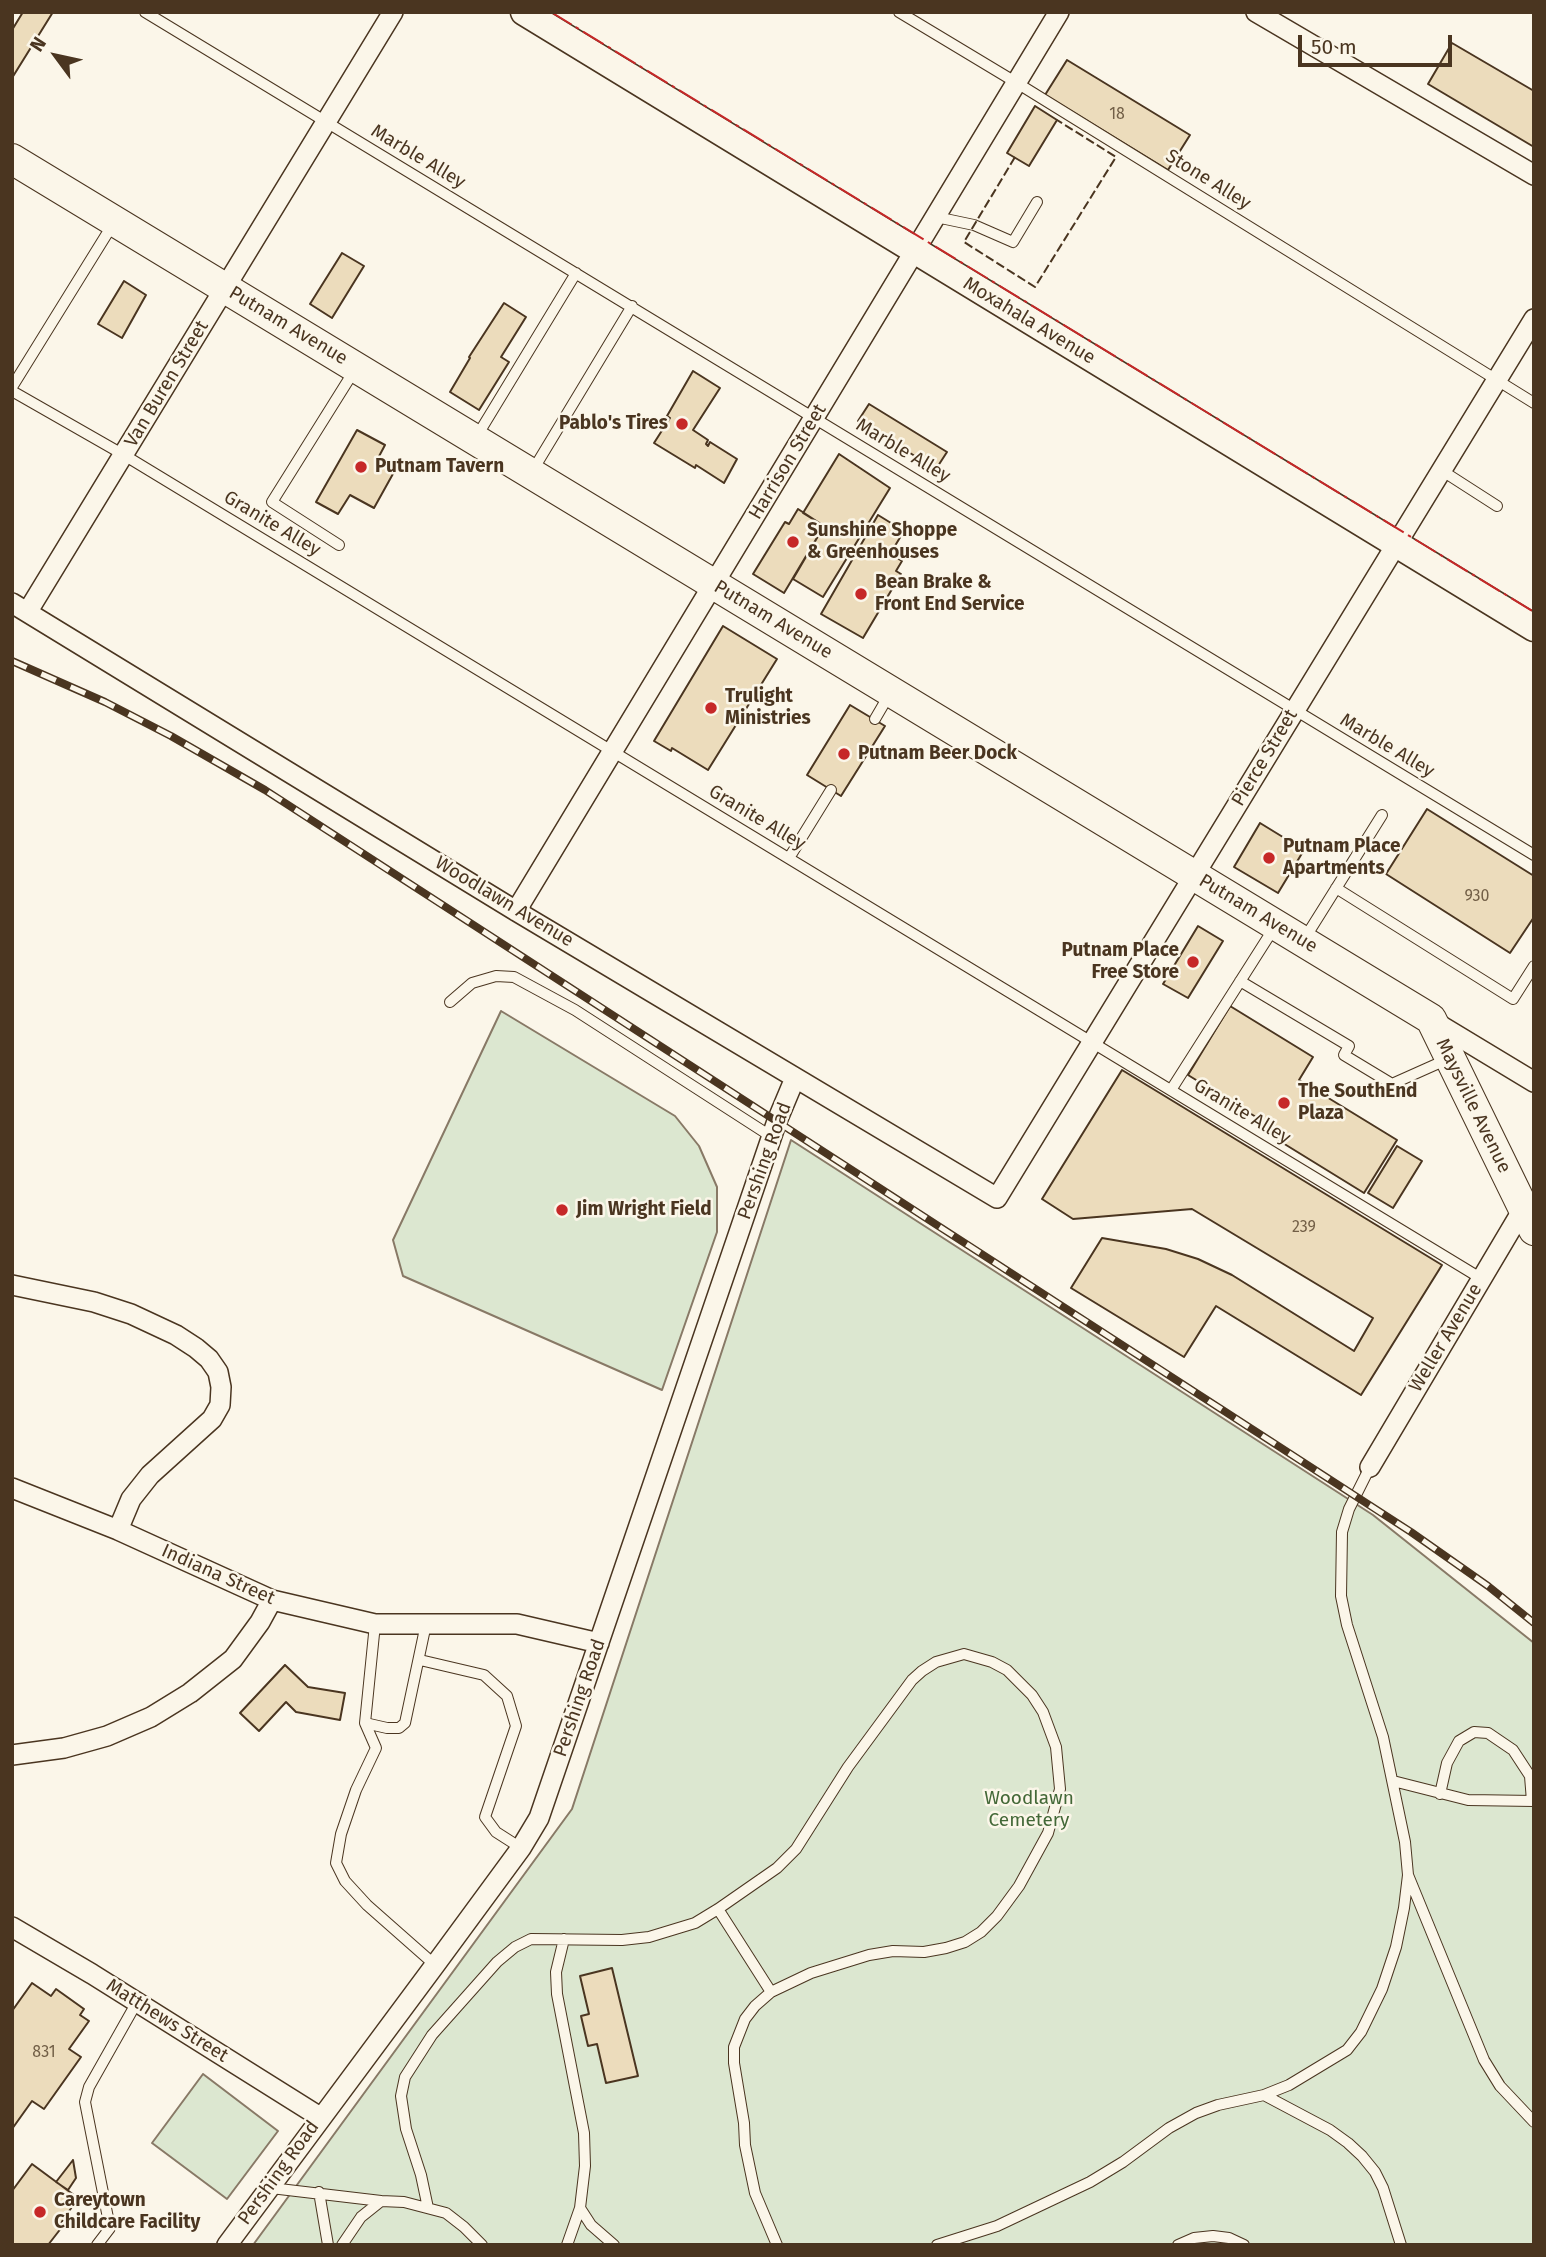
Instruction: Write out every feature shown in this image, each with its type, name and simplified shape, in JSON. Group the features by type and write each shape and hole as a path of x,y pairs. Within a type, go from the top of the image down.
{"main road":[{"name":"Putnam Avenue","path":"12,159 1431,1019"},
{"name":"Maysville Avenue","path":"1431,1019 1528,1220"}],"street":[{"name":"Van Buren Street","path":"20,607 124,455 393,12"},
{"name":"Moxahala Avenue","path":"524,12 1534,628"},
{"name":"Harrison Street","path":"516,911 1059,12"},
{"path":"1256,12 1534,175"},
{"name":"Pierce Street","path":"998,1198 1534,319"},
{"name":"Woodlawn Avenue","path":"20,607 516,911 998,1198"},
{"name":"Putnam Avenue","path":"1431,1019 1534,1083"},
{"name":"Pershing Road","path":"226,2245 435,1965 539,1818 772,1138 796,1078"},
{"name":"Weller Avenue","path":"1370,1467 1482,1279 1528,1220"},
{"path":"12,1285 93,1301 131,1314 176,1335 196,1348 218,1371 220,1405 212,1419 150,1475 131,1499 118,1530"},
{"name":"Indiana Street","path":"12,1488 118,1530 272,1600 374,1624 517,1623 599,1643"},
{"path":"12,1755 64,1748 107,1736 151,1717 233,1659 260,1622 272,1600"},
{"name":"Matthews Street","path":"12,1927 320,2117"}],"lane":[{"name":"Marble Alley","path":"145,12 1534,855"},
{"name":"Stone Alley","path":"899,12 1534,403"},
{"path":"936,217 974,225 1013,242 1037,202"},
{"path":"12,389 115,221"},
{"path":"474,439 576,273"},
{"path":"530,473 632,306"},
{"path":"339,545 272,502 356,368"},
{"name":"Granite Alley","path":"12,389 1482,1279"},
{"path":"1441,470 1497,506"},
{"path":"875,719 891,692"},
{"path":"789,858 831,790"},
{"path":"1303,941 1382,815"},
{"path":"1336,888 1513,999 1534,966"},
{"path":"1171,1090 1276,925"},
{"path":"450,1002 472,983 496,976 514,977 575,1010 772,1138"},
{"path":"1240,981 1349,1046 1344,1055 1392,1084 1450,1058"},
{"path":"942,2244 998,2226 1090,2182 1123,2162 1169,2128 1196,2113 1264,2095 1289,2085 1347,2050 1362,2032 1382,1989 1396,1947 1408,1875 1405,1842 1393,1781 1375,1707 1347,1625 1341,1596 1342,1532 1349,1509 1370,1467"},
{"path":"374,1624 365,1723 376,1748 352,1801 341,1834 336,1863 345,1881 367,1905 435,1965"},
{"path":"365,1723 387,1728 399,1728 405,1723 426,1624"},
{"path":"428,2208 421,2175 406,2130 401,2096 405,2077 432,2035 497,1962 515,1947 531,1939 622,1940 649,1937 695,1923 777,1868 796,1849 848,1767 912,1680 936,1662 964,1654 992,1662 1007,1670 1020,1682 1043,1712 1056,1747 1060,1789 1048,1833 1019,1886 997,1916 965,1942 924,1952 893,1951 869,1955 811,1973 771,1992 745,2019 734,2047 749,2171 755,2193 777,2245"},
{"path":"420,1660 484,1675 507,1696 516,1726 485,1816 496,1832 520,1848"},
{"path":"1393,1781 1440,1794 1468,1800 1533,1801 1530,1776 1513,1750 1488,1733 1480,1732 1474,1732 1459,1741 1447,1763 1440,1794"},
{"path":"1408,1875 1484,2060 1500,2086 1534,2122"},
{"path":"718,1909 771,1992"},
{"path":"564,1939 556,1972 557,1994 584,2133 585,2166 580,2208 567,2245"},
{"path":"97,2245 110,2228 85,2102 89,2087 137,2002"},
{"path":"1264,2095 1330,2130 1362,2156 1383,2188 1401,2245"},
{"path":"268,2188 404,2202 428,2208 446,2213 482,2245"},
{"path":"319,2192 328,2245"},
{"path":"342,2245 361,2217 382,2201"},
{"path":"580,2208 591,2225 614,2245"},
{"path":"1178,2245 1194,2238 1213,2236 1229,2238 1244,2245"}],"green space":[{"name":"Jim Wright Field","path":"501,1011 675,1116 699,1146 717,1187 717,1232 662,1390 403,1276 393,1240"},
{"name":"Woodlawn Cemetery","path":"791,1140 1373,1515 1534,1643 1534,2245 253,2245 572,1809"},
{"path":"203,2074 278,2131 227,2199 152,2143"}],"building":[{"path":"23,12 53,12 12,78 12,30"},
{"path":"1452,43 1534,91 1534,147 1428,84"},
{"path":"1067,60 1190,135 1168,170 1045,95"},
{"path":"1035,106 1057,120 1029,166 1007,153"},
{"path":"342,253 364,266 332,318 310,304"},
{"path":"124,281 146,295 122,338 98,324"},
{"path":"504,303 526,317 501,357 509,362 479,410 450,392"},
{"name":"Pablo's Tires","path":"693,371 720,388 693,430 708,440 708,446 710,442 737,459 724,483 654,443 670,418 667,416"},
{"path":"869,404 947,452 936,469 858,421"},
{"name":"Putnam Tavern","path":"357,430 385,445 376,462 394,472 374,508 350,495 338,514 316,502"},
{"path":"839,454 890,488 823,597 793,579 824,526 803,513"},
{"name":"Sunshine Shoppe & Greenhouses","path":"798,509 824,526 784,593 753,574 785,522 789,524"},
{"name":"Bean Brake & Front End Service","path":"878,515 904,531 890,554 902,561 896,571 901,574 863,638 821,614"},
{"name":"Trulight Ministries","path":"723,626 777,659 708,770 672,748 671,751 654,741"},
{"name":"Putnam Beer Dock","path":"850,705 885,726 841,796 807,775"},
{"path":"1427,809 1534,876 1534,917 1510,953 1386,874"},
{"name":"Putnam Place Apartments","path":"1260,823 1304,850 1278,893 1234,867"},
{"name":"Putnam Place Free Store","path":"1198,926 1223,941 1188,998 1163,984"},
{"name":"The SouthEnd Plaza","path":"1230,1006 1313,1057 1299,1080 1397,1140 1364,1193 1265,1132 1269,1125 1188,1075"},
{"path":"1122,1070 1442,1265 1361,1395 1216,1306 1184,1357 1071,1288 1102,1238 1166,1249 1198,1259 1232,1275 1354,1351 1373,1318 1192,1209 1073,1219 1042,1199"},
{"path":"1397,1146 1422,1161 1393,1208 1368,1193"},
{"path":"285,1665 308,1687 345,1693 340,1720 296,1712 286,1702 259,1731 240,1713"},
{"path":"612,1968 638,2076 606,2083 597,2044 588,2046 581,2016 589,2014 580,1976"},
{"path":"32,1983 51,1996 56,1989 84,2009 80,2015 89,2021 69,2049 81,2057 44,2109 32,2101 12,2129 12,2011"},
{"path":"73,2160 76,2178 68,2190 56,2182"},
{"name":"Careytown Childcare Facility","path":"32,2164 78,2198 59,2226 62,2227 48,2245 12,2245 12,2191"}],"railway":[{"path":"12,661 105,702 265,790 1411,1532 1488,1586 1534,1623"}],"fence":[{"path":"1015,157 964,242 1035,287 1116,157 1057,120"}],"power":[{"path":"551,12 1534,612"}],"place":[{"name":"Pablo's Tires","path":"682,424"},
{"name":"Putnam Tavern","path":"361,467"},
{"name":"Sunshine Shoppe & Greenhouses","path":"793,542"},
{"name":"Bean Brake & Front End Service","path":"861,594"},
{"name":"Trulight Ministries","path":"711,708"},
{"name":"Putnam Beer Dock","path":"844,754"},
{"name":"Putnam Place Apartments","path":"1269,858"},
{"name":"Putnam Place Free Store","path":"1193,962"},
{"name":"The SouthEnd Plaza","path":"1284,1103"},
{"name":"Jim Wright Field","path":"562,1210"},
{"name":"Careytown Childcare Facility","path":"40,2212"}]}
